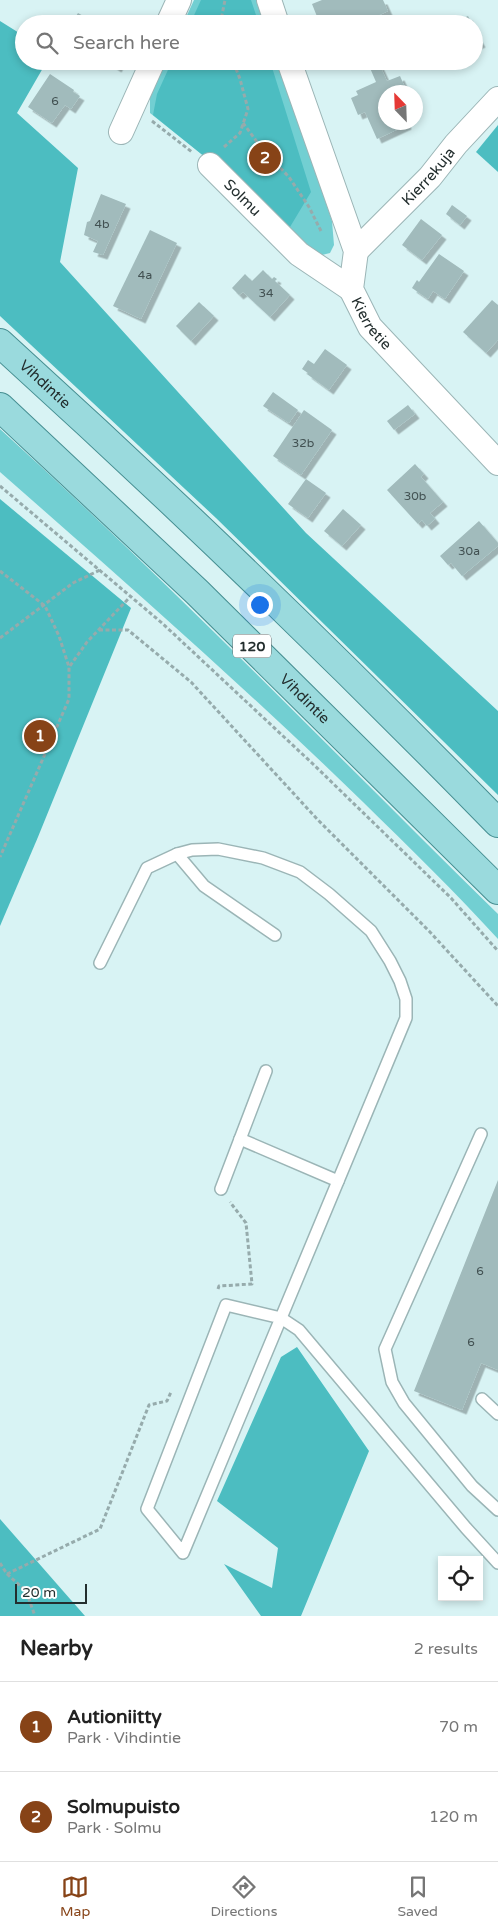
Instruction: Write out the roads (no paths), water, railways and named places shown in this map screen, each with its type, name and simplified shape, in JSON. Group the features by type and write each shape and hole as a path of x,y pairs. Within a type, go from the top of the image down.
{"main road":[{"name":"Vihdintie","path":"0,343 230,556 386,708 498,823"},
{"name":"Vihdintie","path":"0,407 204,599 498,890"}],"street":[{"path":"172,15 179,0"},
{"path":"269,0 274,15"},
{"path":"121,132 149,70"},
{"name":"Kierretie","path":"293,70 356,251 351,289 370,327 498,463"},
{"name":"Kierrekuja","path":"356,251 430,177 456,144 498,99"},
{"name":"Solmu","path":"206,163 299,254 351,289"}],"lane":[{"path":"100,963 147,868 177,854 192,850 218,849 263,858 300,872 329,894 371,931 394,968 406,998 406,1018 281,1318 182,1554 147,1508 226,1305 281,1318 300,1330 466,1528 498,1563"},
{"path":"177,854 204,886 275,935"},
{"path":"221,1189 266,1071"},
{"path":"482,1134 385,1349 392,1382 404,1403 472,1486 498,1510"},
{"path":"240,1139 338,1181"},
{"path":"482,1399 498,1414"}],"place":[{"name":"Solmupuisto","path":"265,158"},
{"name":"Autioniitty","path":"40,736"}]}
